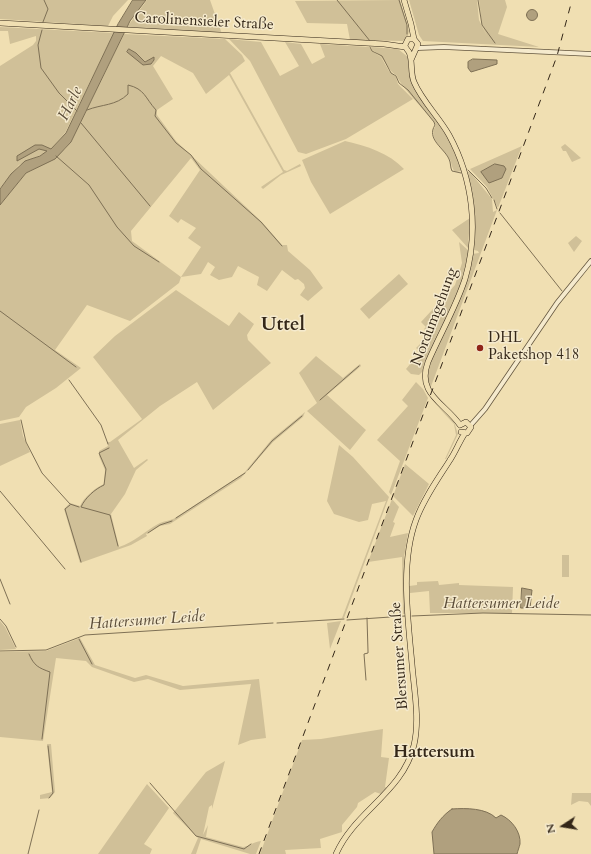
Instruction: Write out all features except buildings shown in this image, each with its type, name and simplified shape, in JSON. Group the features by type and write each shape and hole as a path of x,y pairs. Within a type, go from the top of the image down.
{"main road":[{"path":"404,0 412,28 412,38 418,46 408,48"},
{"name":"Carolinensieler Straße","path":"0,23 396,45 408,48"},
{"name":"Nordumgehung","path":"412,38 408,48 414,83 444,126 459,156 469,187 472,206 472,241 465,279 425,371 426,382 430,394 454,417 465,424"},
{"path":"463,433 465,424"},
{"name":"Blersumer Straße","path":"336,854 346,835 356,823 399,779 413,750 417,720 407,577 409,545 414,526 425,498 453,455 463,433 470,431 465,424"}],"street":[{"path":"418,46 591,54"},
{"path":"465,424 477,418 488,404 557,303 591,261"}],"shaded area":[{"path":"0,0 128,0 113,16 108,26 0,19"},
{"path":"133,0 146,0 130,21 71,142 55,159 26,173 0,205 0,189 11,174 25,161 40,156 47,151 39,149 17,161 17,156 35,145 42,145 51,149 66,133 118,24"},
{"path":"147,0 210,0 222,34 127,27"},
{"path":"400,0 409,31 408,36 403,41 350,40 347,24 307,23 295,1"},
{"path":"409,0 477,0 479,20 487,36 482,25 479,0 505,0 507,7 498,34 539,47 423,41 419,35"},
{"path":"532,9 536,11 538,15 536,19 532,21 528,19 526,15 528,11"},
{"path":"0,27 114,33 65,133 52,148 45,153 19,165 0,188 0,66 33,45 36,41 36,36 10,44 8,31 0,31"},
{"path":"124,34 225,39 242,55 245,61 230,73 284,170 287,171 300,164 301,166 281,175 263,189 261,187 283,172 229,75 206,94 193,73 161,56 153,66 173,99 157,110 157,115 176,141 262,222 282,245 287,245 288,251 310,270 323,288 308,301 300,295 305,288 304,284 298,279 295,280 282,270 267,291 257,285 259,277 238,266 232,277 219,280 210,275 215,267 208,262 201,274 181,277 179,283 130,321 87,305 55,350 81,368 56,388 26,407 19,417 0,421 0,205 26,173 65,149 71,142","holes":["127,51 136,53 145,62 152,58 153,62 145,65","191,158 200,170 169,216 178,223 181,219 196,228 188,238 201,247 181,277 132,241 131,231"]},
{"path":"229,39 261,42 280,76 299,66 285,42 301,44 312,64 325,57 320,44 369,47 381,57 389,71 396,77 398,84 413,99 346,139 306,154 298,152 250,61"},
{"path":"371,47 398,49 408,57 409,74 413,84 446,133 462,171 455,172 450,160 437,143 433,134 436,125 434,122 407,91 397,76 390,70 383,59 372,50"},
{"path":"129,49 136,53 145,62 154,57 154,60 151,64 143,65 127,52"},
{"path":"473,59 497,60 497,64 471,72 468,68 468,62"},
{"path":"345,141 385,154 404,169 330,214 311,182 302,160"},
{"path":"565,144 581,158 572,162 566,151 563,151 561,147"},
{"path":"522,146 498,208 487,187 470,169"},
{"path":"495,164 504,166 506,169 502,178 489,183 481,172"},
{"path":"468,172 470,172 492,199 493,212 497,210 430,389 427,378 428,365 453,311 472,254 479,253 478,251 474,250 475,224"},
{"path":"470,218 468,248 452,230"},
{"path":"576,236 582,241 574,252 568,243"},
{"path":"459,242 469,251 460,286 423,371 419,375 411,374 406,369 415,358 416,359 422,353 416,348 430,334 424,329 426,327 421,322 455,285 462,263"},
{"path":"399,274 408,284 369,319 360,309"},
{"path":"176,290 229,326 239,312 254,324 247,335 248,340 271,363 213,410 197,382 160,406 118,440 134,468 147,459 148,460 136,470 125,494 111,514 119,547 134,540 158,524 175,518 244,473 272,439 305,412 303,417 273,442 241,478 170,524 160,526 146,534 147,536 131,545 80,563 64,509 70,503 80,506 90,493 104,484 105,470 99,456 99,451 108,446 107,442 110,442 142,419 93,357 115,336"},
{"path":"316,356 343,378 360,364 361,366 327,395 366,430 350,450 307,411 317,403 299,373"},
{"path":"416,382 423,389 428,398 391,495 389,492 400,461 377,440 408,406 402,400"},
{"path":"438,407 454,422 458,434 446,459 456,435 454,424"},
{"path":"20,420 23,436 30,452 0,466 0,424"},
{"path":"339,445 353,457 389,497 344,618 342,618 386,501 372,504 368,520 359,522 334,514 327,501"},
{"path":"405,464 429,484 413,516 393,496"},
{"path":"392,499 399,507 393,522 395,523 390,537 408,533 404,557 405,614 403,614 402,557 368,562"},
{"path":"562,555 569,555 569,577 562,577"},
{"path":"438,581 439,585 459,583 459,585 513,587 512,613 430,613 429,591 410,593 409,586 417,585 417,582"},
{"path":"522,588 532,590 530,608 521,608"},
{"path":"0,621 5,627 16,649 0,650"},
{"path":"341,621 330,649 327,623"},
{"path":"80,638 95,665 135,678 146,675 183,686 259,679 266,738 251,740 238,745 251,684 180,690 148,679 134,682 92,667 86,661 56,658 43,741 0,737 0,652 46,651"},
{"path":"383,729 381,757 389,758 385,787 387,788 381,794 375,792 358,803 357,807 342,825 342,832 320,839 321,848 285,850 286,854 260,854 302,740 321,739"},
{"path":"47,744 51,744 55,792 50,798 40,799 40,795 52,792"},
{"path":"225,761 212,809 212,805 209,807 203,835 208,825 206,837 243,847 261,841 256,854 250,854 201,839 196,854 191,854 198,838 173,813 206,772"},
{"path":"147,784 169,808 144,844 152,849 150,854 98,854"},
{"path":"572,793 591,793 591,806 588,802 579,801 571,805"},
{"path":"452,809 476,809 487,812 496,818 501,815 505,817 512,823 519,835 520,844 517,854 434,854 432,832 440,819"}],"waterway":[{"path":"43,22 48,9 44,0"},
{"path":"337,0 370,41"},
{"path":"399,0 407,25 407,34"},
{"path":"478,0 482,25 495,43"},
{"name":"Harle","path":"42,30 38,45 41,68 59,93 77,111"},
{"path":"370,47 372,51 382,56 391,73 396,76 399,83 408,90 434,122 434,139 447,155 452,171 461,173"},
{"name":"Harle","path":"87,110 119,101 128,94 128,85 138,89 144,94 156,110 155,116 176,143 191,155 201,169 261,222 282,246"},
{"name":"Harle","path":"81,123 150,206"},
{"path":"56,156 89,185 117,227 134,246 159,262"},
{"path":"468,170 486,188 492,198"},
{"path":"494,200 497,209"},
{"path":"500,213 562,291"},
{"path":"0,311 76,367"},
{"path":"320,400 359,366"},
{"path":"69,380 101,425 108,444"},
{"path":"248,470 272,441 302,416"},
{"path":"21,420 26,442 42,473 70,504 79,507"},
{"path":"109,448 99,453 106,469 104,485 91,494 81,507 110,515 118,546"},
{"path":"176,518 245,473"},
{"path":"0,491 65,569"},
{"path":"70,505 65,509 81,562"},
{"path":"148,533 160,525 172,521"},
{"path":"0,579 10,604"},
{"name":"Hattersumer Leide","path":"412,616 483,613 591,615"},
{"name":"Hattersumer Leide","path":"347,620 405,616"},
{"path":"366,680 364,654 368,653 367,618"},
{"path":"0,619 6,626 16,647"},
{"name":"Hattersumer Leide","path":"277,623 344,619"},
{"name":"Hattersumer Leide","path":"0,651 46,650 85,635 273,623"},
{"path":"79,639 92,664"},
{"path":"29,654 37,666 50,672 42,739"},
{"path":"48,746 53,793 49,798"},
{"path":"150,783 196,836 244,849 251,844"},
{"path":"28,854 39,810"}],"railway":[{"path":"259,854 557,56 572,0"}],"place":[{"name":"DHL Paketshop 418","path":"480,348"}],"district":[{"name":"Uttel","path":"283,326"},
{"name":"Hattersum","path":"434,753"}]}
